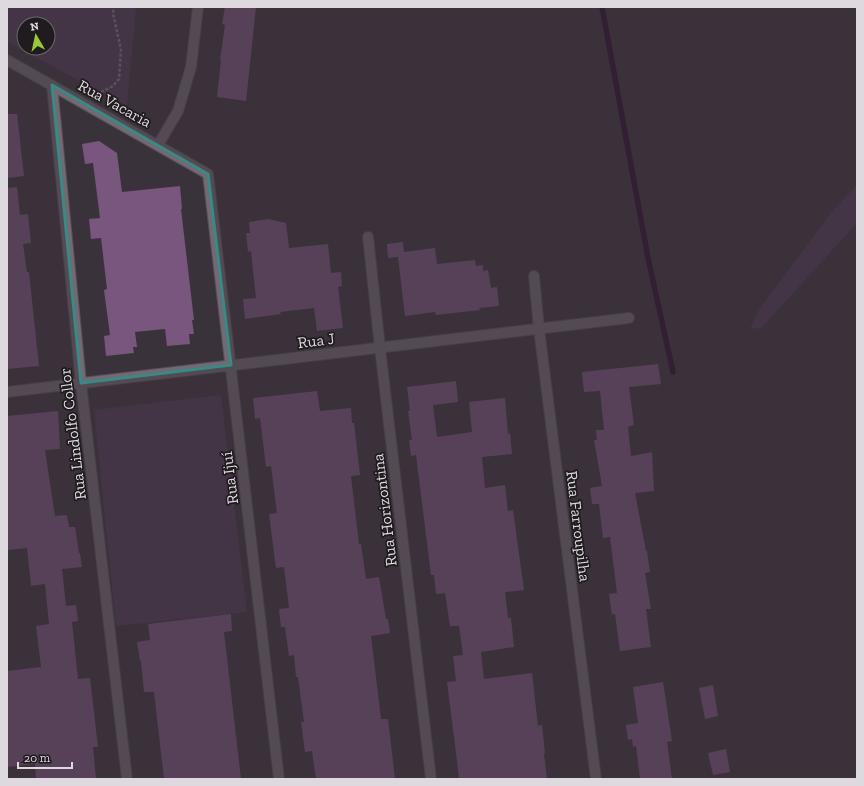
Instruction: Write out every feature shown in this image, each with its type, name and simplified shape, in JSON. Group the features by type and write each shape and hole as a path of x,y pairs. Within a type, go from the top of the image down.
{"street":[{"path":"158,145 178,111 189,74 198,7"},
{"name":"Rua Vacaria","path":"7,60 208,174"},
{"name":"Rua Lindolfo Collor","path":"52,85 81,383 128,779"},
{"name":"Rua Ijuí","path":"208,174 279,779"},
{"name":"Rua Horizontina","path":"368,237 431,779"},
{"name":"Rua Farroupilha","path":"534,276 539,329 596,779"},
{"name":"Rua J","path":"7,392 629,318"}],"path":[{"path":"101,92 113,86 119,79 121,50 113,13 114,7"}],"highlighted area":[{"path":"52,85 208,174 231,365 81,383"}],"shaded area":[{"path":"7,7 136,7 127,106 33,56 56,56 56,16 16,16 16,47 7,42"},
{"path":"857,185 857,223 761,328 750,329 759,310 830,214"},
{"path":"221,395 247,612 116,626 94,410"}],"building":[{"path":"225,7 256,7 246,101 217,97 225,25 222,24"},
{"path":"7,114 17,114 24,176 7,178"},
{"path":"99,141 117,153 122,192 180,186 181,209 194,320 192,320 194,334 189,334 190,344 167,346 165,329 135,332 137,347 133,347 134,353 106,356 104,336 110,335 104,290 107,289 101,238 91,239 89,219 100,218 93,163 85,164 82,144"},
{"path":"17,187 20,215 28,214 31,243 23,244 27,272 29,272 39,366 7,369 7,188"},
{"path":"268,219 286,223 289,248 328,244 331,273 341,272 342,286 338,287 343,328 317,331 314,308 280,312 281,314 245,319 243,299 256,298 251,251 248,252 246,233 250,233 249,222"},
{"path":"403,242 404,252 435,248 437,264 475,260 476,266 483,265 483,271 488,270 491,288 497,287 499,306 479,308 480,310 436,315 435,312 405,316 398,257 388,258 387,244"},
{"path":"658,364 661,384 629,387 634,425 628,427 631,456 652,452 654,491 635,493 650,572 645,573 651,609 646,609 651,647 620,651 615,614 612,615 609,594 617,593 610,537 603,538 599,504 592,504 590,488 602,486 594,440 597,440 596,430 604,430 600,391 584,392 582,372"},
{"path":"456,381 458,402 433,405 437,437 472,432 469,402 505,398 508,434 510,433 512,454 482,457 485,488 505,485 508,511 513,510 524,590 505,592 508,618 511,618 514,647 481,652 484,679 532,673 538,726 542,725 547,779 459,779 447,682 456,681 453,656 463,655 459,626 450,626 445,593 436,594 434,575 431,575 416,455 411,456 409,440 412,440 408,411 410,411 407,387"},
{"path":"317,391 320,411 351,408 360,475 351,476 359,544 361,544 366,579 379,577 386,619 388,619 390,633 371,636 381,719 388,719 395,779 316,779 312,751 305,752 301,722 304,722 298,677 296,677 294,655 289,656 285,627 281,627 279,609 289,608 284,567 276,568 269,514 277,513 271,466 266,467 260,418 255,419 253,398"},
{"path":"58,411 60,449 45,450 55,516 67,515 69,527 75,527 80,553 82,567 62,569 66,606 76,605 78,621 72,622 78,679 90,678 98,747 93,747 96,779 36,779 35,764 7,767 7,671 41,667 36,626 49,624 45,584 31,586 27,548 7,550 7,416"},
{"path":"231,614 232,631 224,632 241,779 164,779 154,692 144,692 141,661 137,642 150,640 148,624"},
{"path":"663,682 672,741 667,742 672,779 640,779 636,746 633,747 632,739 628,740 626,725 638,723 633,687"},
{"path":"713,685 718,716 705,719 699,688"},
{"path":"726,749 730,772 713,775 708,753"}],"waterway":[{"path":"602,7 648,258 673,372"}]}
